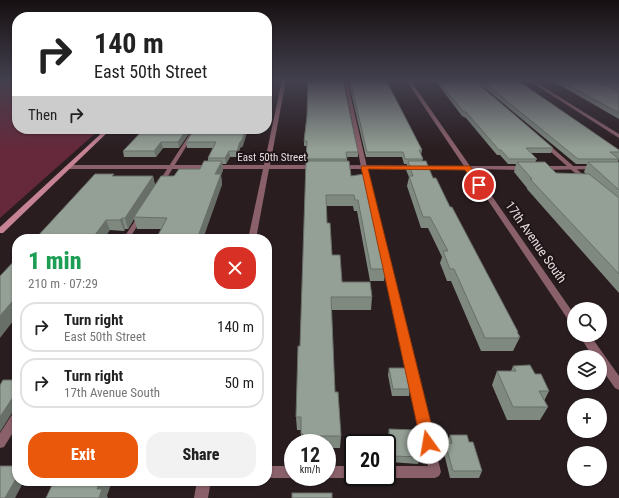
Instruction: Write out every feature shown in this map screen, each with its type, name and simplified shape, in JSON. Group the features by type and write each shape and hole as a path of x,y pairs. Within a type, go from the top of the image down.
{"main road":[{"path":"0,231 104,134"}],"street":[{"path":"253,234 279,103"},
{"name":"17th Avenue South","path":"424,103 567,311"},
{"path":"567,103 619,136"},
{"name":"East 50th Street","path":"68,167 325,167"},
{"path":"333,167 603,168"},
{"path":"607,367 619,385"},
{"path":"201,498 203,486"}],"lane":[{"path":"350,103 435,472 396,472"},
{"path":"159,186 192,134"},
{"path":"541,141 590,184"},
{"path":"129,234 142,213"},
{"path":"0,443 12,424"},
{"path":"272,472 284,472"}],"shaded area":[{"path":"0,103 12,103 12,134 94,134 0,218"}],"building":[{"path":"307,103 348,103 358,152 346,152 347,159 306,159 307,141 304,141"},
{"path":"355,103 398,103 422,150 419,150 423,159 405,159 403,152 367,152"},
{"path":"457,103 501,103 553,148 526,148 537,159 509,159 501,150 499,150 467,113 463,111"},
{"path":"510,103 551,103 619,150 619,152 610,152 619,159 578,159"},
{"path":"601,103 619,103 619,113"},
{"path":"139,134 184,134 178,142 161,142 154,151 123,151"},
{"path":"192,134 244,134 237,151 229,151 225,158 208,158 216,142 186,142"},
{"path":"204,161 222,161 215,174 221,174 199,234 159,234 167,218 134,217 161,176 174,176 179,169 200,169"},
{"path":"306,161 349,161 351,176 364,174 386,269 371,269 358,200 355,200 354,195 326,195 327,223 330,223 332,255 340,255 342,282 370,282 372,297 331,297 335,392 338,392 341,436 336,436 336,434 301,434 301,417 296,417 298,346 300,346"},
{"path":"408,161 426,161 433,178 436,178 450,207 452,207 518,332 519,338 485,338 454,269 450,269 443,251 448,251 430,217 423,217 409,176 413,176"},
{"path":"517,162 545,162 556,173 589,174 619,198 619,274 530,179 532,179"},
{"path":"588,162 619,162 619,190"},
{"path":"95,174 114,174 112,176 153,176 125,218 120,220 106,220 96,234 40,234"},
{"path":"12,263 12,302 0,316 0,276"},
{"path":"530,365 535,374 541,374 549,391 539,391 548,407 513,407 497,371 516,371 513,366"},
{"path":"389,368 407,368 410,389 393,389"},
{"path":"3,380 12,380 12,399 0,417 0,385"},
{"path":"389,429 416,430 420,457 396,456 396,434 390,434"},
{"path":"450,435 467,435 469,442 473,442 482,471 453,471 445,443 452,443"},
{"path":"0,466 12,466 12,486 5,498 0,498"},
{"path":"52,486 98,486 97,489 102,489 99,498 46,498"},
{"path":"292,493 332,493 332,498 292,498"}],"route":[{"path":"428,443 364,167 467,168 479,185"}]}
